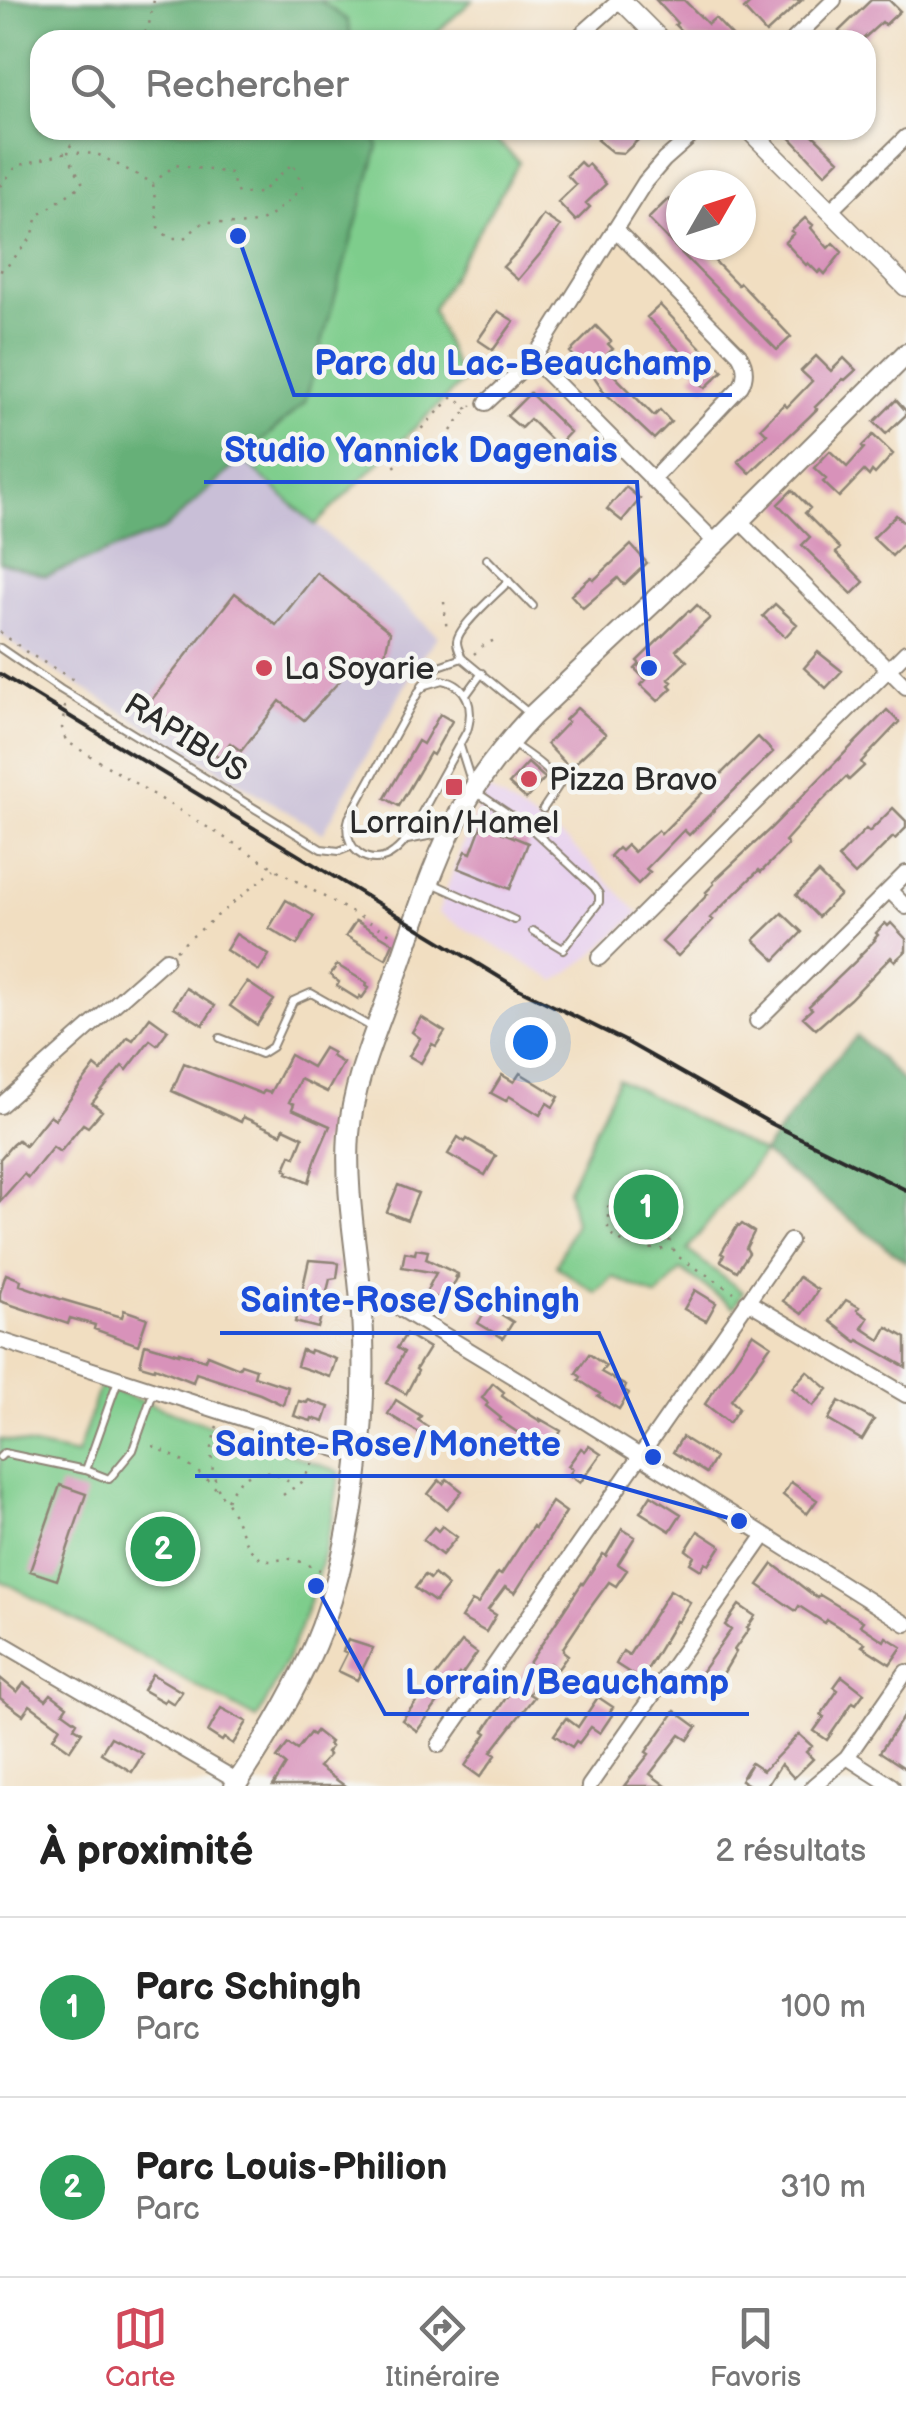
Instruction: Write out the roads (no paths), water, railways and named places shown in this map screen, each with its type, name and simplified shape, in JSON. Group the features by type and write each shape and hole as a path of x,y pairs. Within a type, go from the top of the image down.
{"main road":[{"path":"236,1784 294,1686 322,1627 342,1556 358,1456 363,1371 361,1300 349,1173 353,1102 450,833 474,790 532,716 716,543 906,354"}],"street":[{"path":"586,30 621,0 650,30"},
{"path":"803,30 834,0"},
{"path":"830,211 906,137"},
{"path":"486,403 532,359 644,182 688,140"},
{"path":"759,140 906,287"},
{"path":"615,229 739,354 745,368 740,386 652,480"},
{"path":"532,359 716,543"},
{"path":"739,520 906,687"},
{"path":"599,958 906,652"},
{"path":"756,1021 906,873"},
{"path":"889,890 906,907"},
{"path":"0,1106 166,959"},
{"path":"440,1746 790,1242"},
{"path":"361,1300 384,1302 401,1309 906,1624"},
{"path":"747,1302 906,1395"},
{"path":"0,1340 358,1456"},
{"path":"589,1786 765,1535"},
{"path":"0,1642 236,1784"},
{"path":"814,1786 847,1758 906,1672"},
{"path":"847,1758 892,1786"}],"lane":[{"path":"486,559 533,606"},
{"path":"509,581 462,630 457,642 462,658 532,716"},
{"name":"RAPIBUS","path":"0,648 321,849 339,851 352,846 373,860 381,860 406,840"},
{"path":"352,846 346,826 349,818 426,678 440,666 462,658"},
{"path":"466,695 482,673"},
{"path":"406,840 467,731 471,714 466,695 450,682 443,680 419,691"},
{"path":"509,742 535,760 559,785 543,809"},
{"path":"459,744 474,790 534,831 599,894 598,902 563,948 533,931"},
{"path":"406,840 450,833"},
{"path":"431,882 514,920"},
{"path":"220,1038 262,1054 266,1052 272,1048 293,1002 311,992 376,1030"},
{"path":"86,1470 118,1378"},
{"path":"0,1457 4,1452 109,1479 133,1450 154,1390"}],"railway":[{"path":"0,674 519,989 625,1041 772,1124 906,1190"}],"place":[{"name":"Parc du Lac-Beauchamp","path":"238,236"},
{"name":"La Soyarie","path":"264,668"},
{"name":"Studio Yannick Dagenais","path":"649,668"},
{"name":"Pizza Bravo","path":"529,779"},
{"name":"Lorrain/Hamel","path":"454,787"},
{"name":"Parc Schingh","path":"646,1207"},
{"name":"Sainte-Rose/Schingh","path":"653,1457"},
{"name":"Sainte-Rose/Monette","path":"739,1521"},
{"name":"Parc Louis-Philion","path":"163,1549"},
{"name":"Lorrain/Beauchamp","path":"316,1586"}]}
